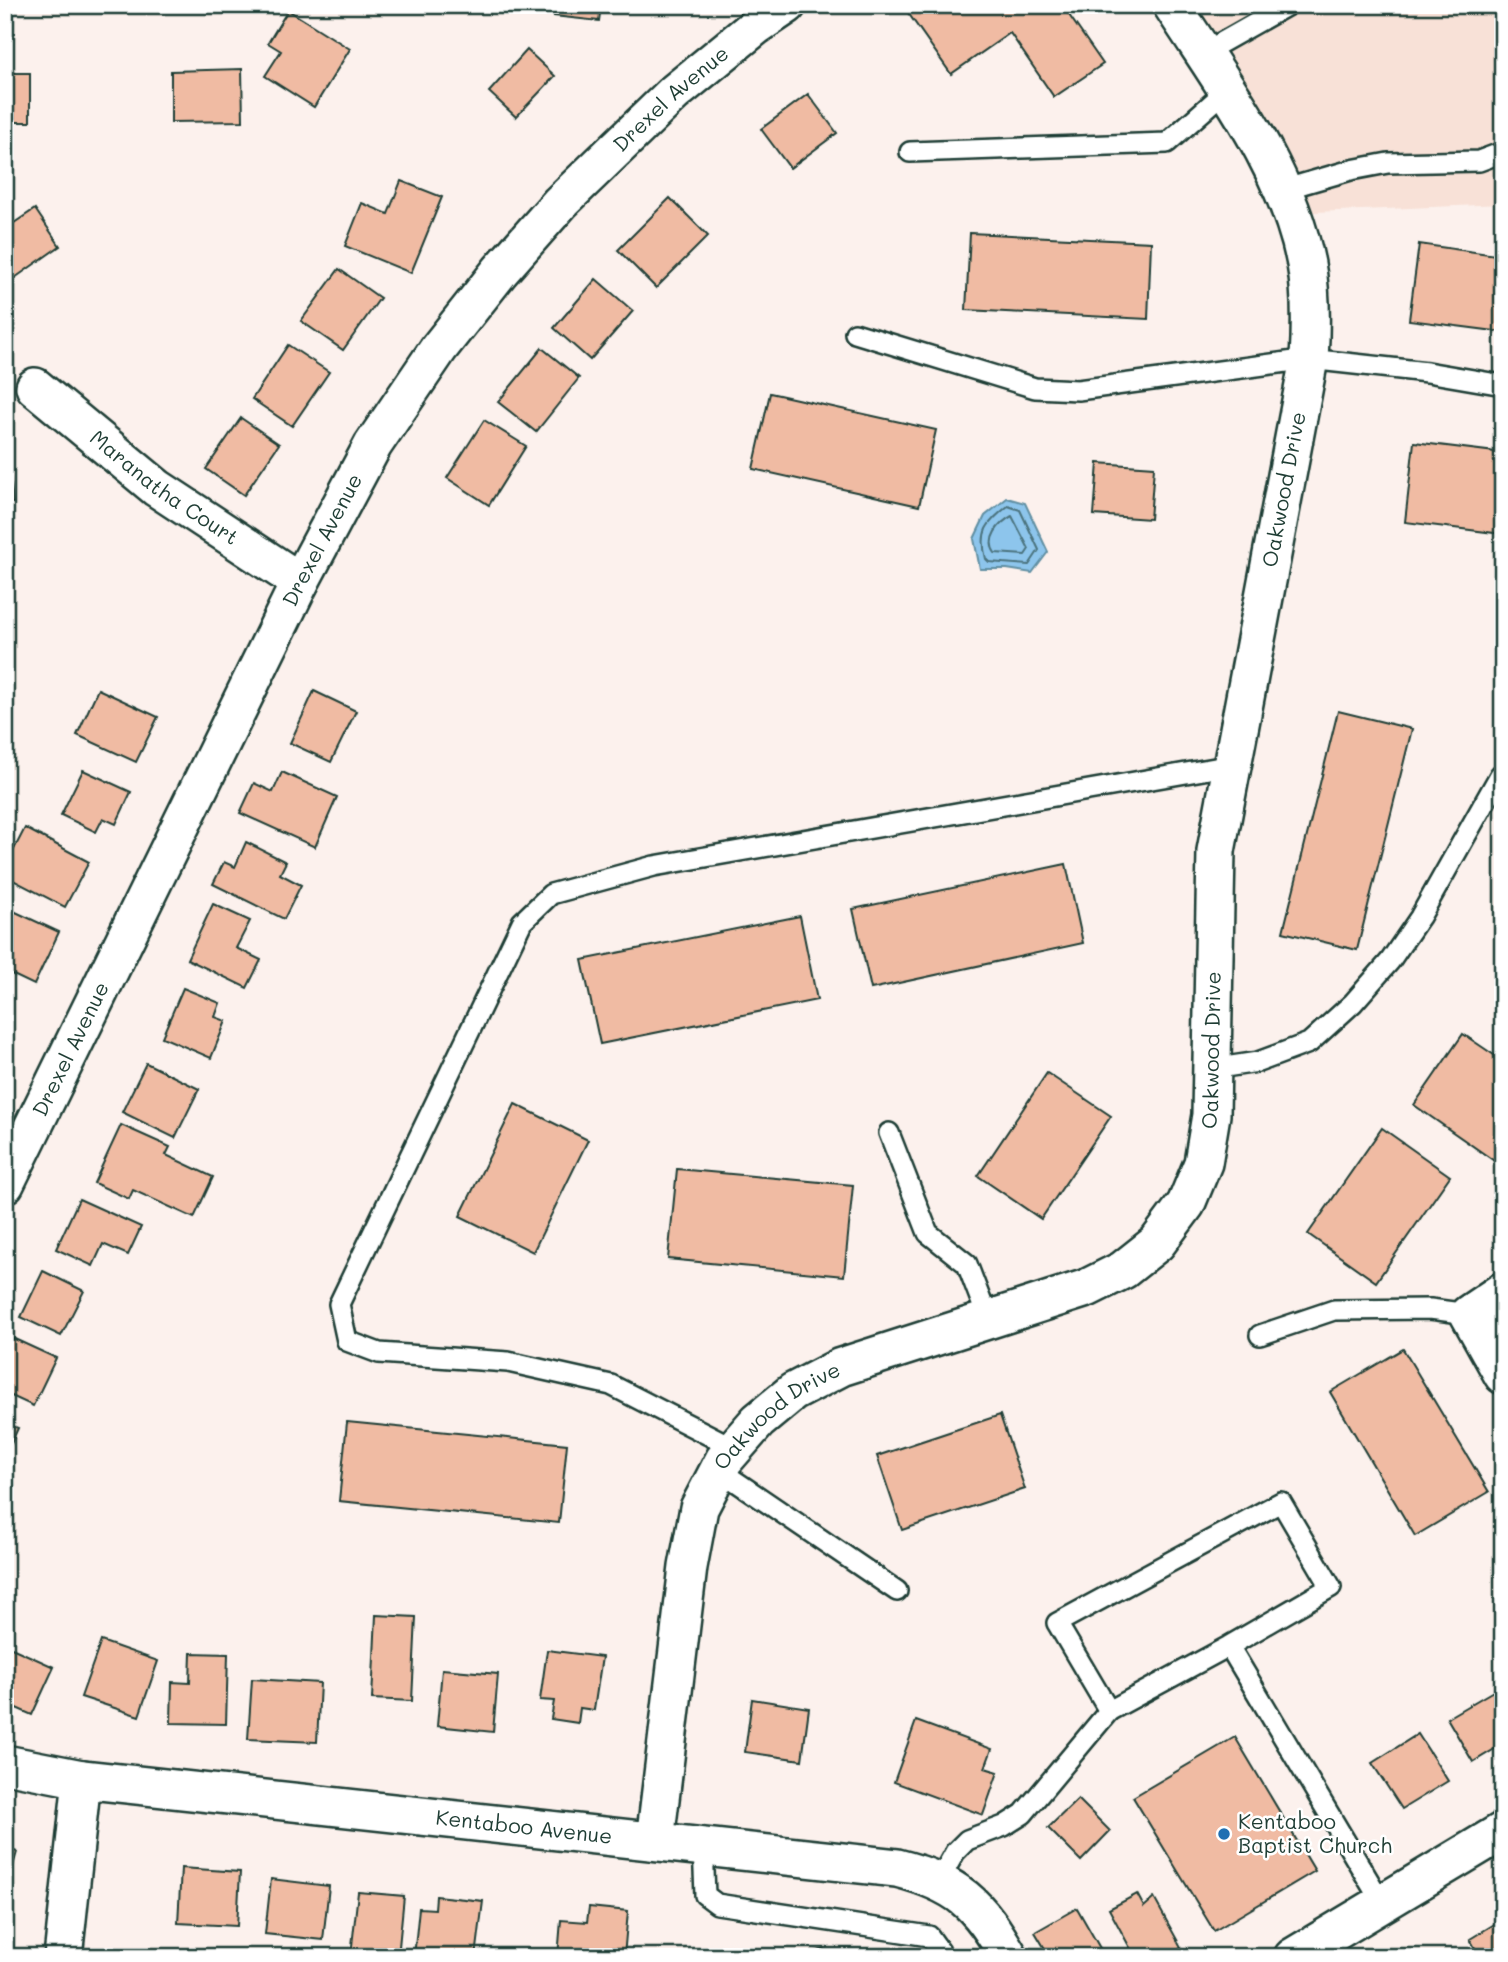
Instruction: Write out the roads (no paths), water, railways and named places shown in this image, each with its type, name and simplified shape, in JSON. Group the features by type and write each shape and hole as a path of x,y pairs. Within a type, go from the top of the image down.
{"street":[{"name":"Drexel Avenue","path":"5,1184 300,582 373,445 439,348 500,271 560,203 674,93 748,15 787,5"},
{"name":"Oakwood Drive","path":"655,1841 688,1567 699,1508 727,1459 758,1421 793,1392 841,1367 1087,1288 1123,1270 1157,1242 1186,1204 1203,1163 1211,1115 1216,851 1309,359 1312,321 1306,264 1292,213 1267,155 1172,5"},
{"name":"Maranatha Court","path":"35,387 157,488 300,582"},
{"path":"1503,1291 1469,1314 1503,1375"},
{"name":"Kentaboo Avenue","path":"5,1764 82,1779 897,1868 939,1881 978,1909 1009,1957"},
{"path":"63,1957 82,1779"},
{"path":"1293,1957 1503,1831"}],"lane":[{"path":"1203,53 1288,5"},
{"path":"910,152 1167,143 1227,90"},
{"path":"1282,190 1351,170 1388,163 1479,161 1503,152"},
{"path":"855,333 1035,388 1078,390 1309,359 1427,372 1503,385"},
{"path":"897,1591 727,1459 611,1385 508,1362 379,1353 347,1340 339,1304 522,922 551,894 654,866 1232,765"},
{"path":"1212,1069 1258,1062 1309,1043 1353,1003 1391,961 1420,916 1500,775"},
{"path":"890,1133 928,1233 967,1264 988,1319"},
{"path":"1260,1335 1334,1310 1430,1310 1469,1314"},
{"path":"939,1881 955,1852 967,1840 1004,1826 1023,1814 1109,1711 1331,1587 1281,1502 1057,1623 1109,1711"},
{"path":"1229,1646 1382,1903"},
{"path":"703,1846 705,1895 717,1904 929,1936 944,1957"}],"water":[{"path":"1007,498 1025,503 1048,552 1032,573 980,569 974,539 985,516"}],"place":[{"name":"Kentaboo Baptist Church","path":"1224,1834"}]}
